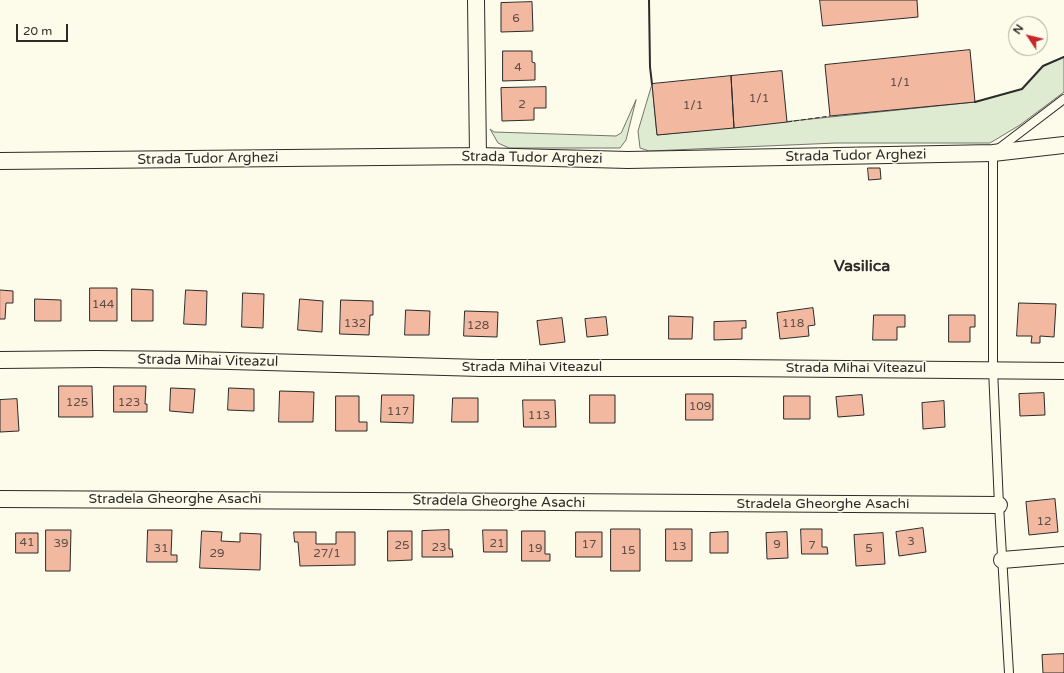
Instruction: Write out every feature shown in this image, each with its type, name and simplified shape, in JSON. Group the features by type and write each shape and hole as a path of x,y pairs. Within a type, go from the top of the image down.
{"street":[{"path":"476,0 478,156"},
{"name":"Strada Tudor Arghezi","path":"0,161 478,156 628,160 993,154 1064,146"},
{"name":"Strada Mihai Viteazul","path":"0,360 194,360 481,368 993,369 1064,371"},
{"name":"Stradela Gheorghe Asachi","path":"0,499 999,505"},
{"path":"1002,560 1064,554"}],"lane":[{"path":"1009,673 993,369 993,154 1064,99"}],"green space":[{"path":"1064,57 1064,92 1020,125 990,143 836,143 649,151 640,148 638,131 652,84 657,135 975,102 1022,89 1043,66"},
{"path":"636,100 626,140 620,148 509,148 498,143 490,129 494,132 616,136 621,133"}],"building":[{"path":"820,0 917,0 918,17 823,26"},
{"path":"532,2 533,31 501,32 501,3"},
{"path":"970,50 975,102 830,116 825,65"},
{"path":"503,51 532,51 532,62 535,63 535,80 503,81"},
{"path":"782,71 787,122 734,128 731,76"},
{"path":"731,76 734,128 657,135 652,84"},
{"path":"546,87 546,108 534,108 534,120 502,121 501,88"},
{"path":"868,168 880,168 881,179 869,180"},
{"path":"90,288 117,288 117,321 90,321"},
{"path":"132,289 153,290 153,321 132,321"},
{"path":"0,290 13,291 13,303 6,303 5,319 0,319"},
{"path":"186,290 207,291 206,325 184,324"},
{"path":"243,293 264,294 263,328 242,327"},
{"path":"35,299 61,300 61,321 35,321"},
{"path":"300,299 323,301 322,332 298,330"},
{"path":"341,300 373,301 373,315 370,315 369,335 340,334"},
{"path":"1019,303 1056,304 1054,337 1040,336 1040,343 1031,343 1032,336 1017,336"},
{"path":"813,308 815,325 808,326 809,336 780,339 777,313"},
{"path":"406,310 430,311 429,335 405,335"},
{"path":"465,311 498,312 497,337 464,336"},
{"path":"874,315 905,315 905,327 897,327 897,340 873,340"},
{"path":"949,315 975,315 975,327 970,327 970,342 949,342"},
{"path":"669,316 693,317 692,339 669,339"},
{"path":"606,317 608,335 587,337 585,319"},
{"path":"562,318 565,342 540,345 537,321"},
{"path":"746,321 746,328 742,328 742,339 714,340 714,322"},
{"path":"59,386 92,386 93,417 59,417"},
{"path":"114,386 146,386 145,404 147,404 147,412 114,412"},
{"path":"171,388 195,389 193,413 170,411"},
{"path":"229,388 254,389 254,411 228,410"},
{"path":"280,391 314,392 313,422 279,422"},
{"path":"1044,393 1045,415 1020,416 1019,394"},
{"path":"686,394 713,394 713,420 686,420"},
{"path":"382,395 414,395 413,423 381,422"},
{"path":"590,395 615,395 615,423 590,423"},
{"path":"862,395 864,415 838,417 836,397"},
{"path":"336,396 359,396 359,422 367,422 367,431 336,431"},
{"path":"784,396 810,396 810,419 784,419"},
{"path":"453,398 478,398 478,422 452,422"},
{"path":"17,399 19,431 0,432 0,400"},
{"path":"523,400 555,400 556,427 524,427"},
{"path":"944,401 945,427 923,429 922,403"},
{"path":"1055,499 1058,532 1029,535 1026,502"},
{"path":"923,528 926,552 899,556 896,532"},
{"path":"611,529 640,529 640,571 611,571"},
{"path":"666,529 692,529 692,561 666,561"},
{"path":"801,529 822,529 822,547 827,547 828,554 802,554"},
{"path":"46,530 71,530 70,571 46,571"},
{"path":"148,530 172,530 171,555 177,555 177,562 147,562"},
{"path":"449,530 449,549 452,549 453,557 422,557 422,531"},
{"path":"483,530 507,530 507,552 484,552"},
{"path":"202,531 222,532 221,541 240,542 240,533 261,534 260,570 200,568"},
{"path":"388,531 412,531 412,560 388,561"},
{"path":"522,531 545,531 545,554 550,554 550,561 522,561"},
{"path":"294,532 316,532 316,544 336,544 336,532 355,532 355,565 300,566 298,542 295,542"},
{"path":"576,532 602,532 602,557 576,557"},
{"path":"728,532 728,553 710,553 710,533"},
{"path":"787,532 788,558 767,559 766,533"},
{"path":"16,533 38,533 38,553 16,553"},
{"path":"883,533 885,564 856,566 854,535"},
{"path":"1064,654 1064,673 1043,673 1042,655"}],"fence":[{"path":"787,122 830,116"}],"wall":[{"path":"649,0 650,67 652,84"},
{"path":"975,102 1022,89 1043,66 1064,57"}],"district":[{"name":"Vasilica","path":"862,267"}]}
